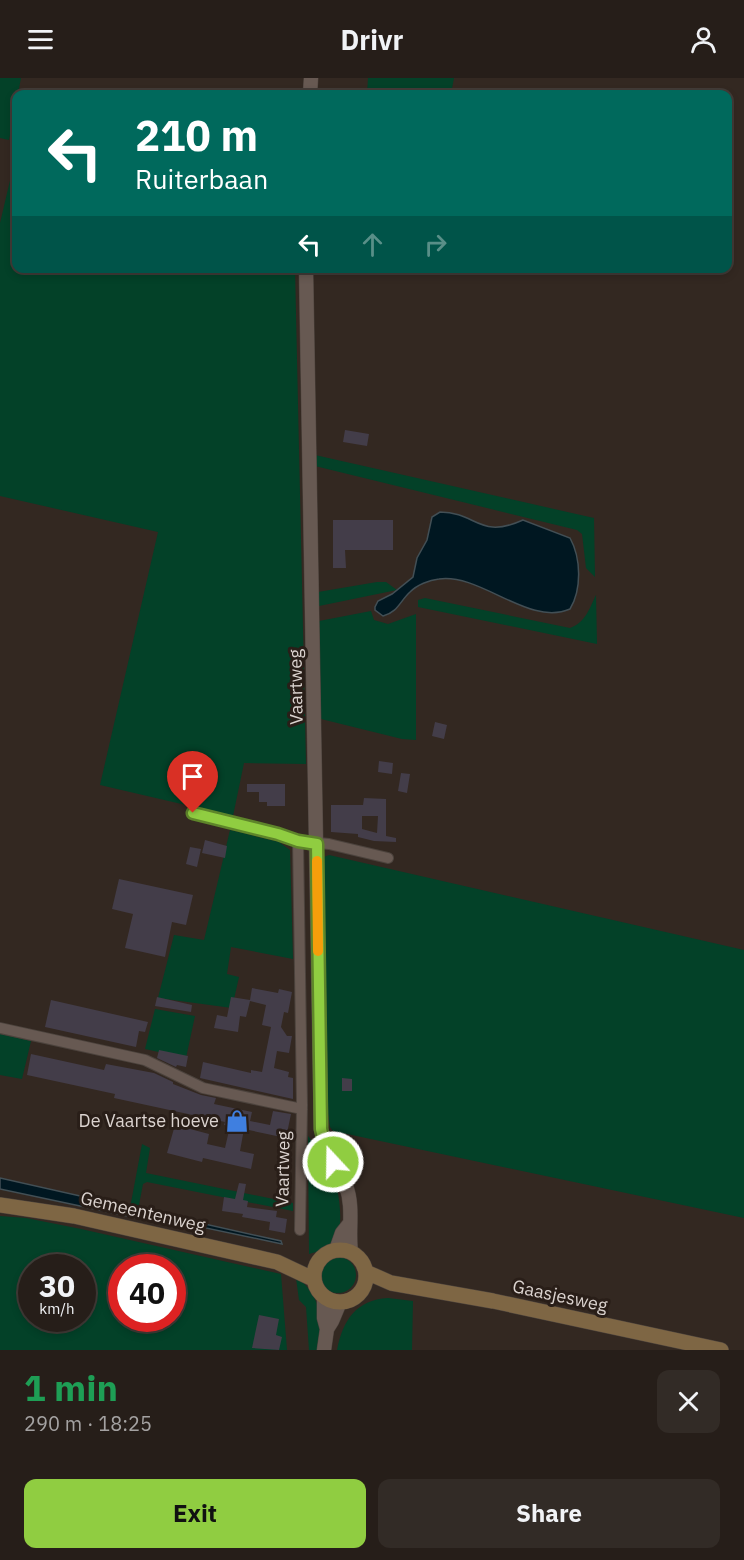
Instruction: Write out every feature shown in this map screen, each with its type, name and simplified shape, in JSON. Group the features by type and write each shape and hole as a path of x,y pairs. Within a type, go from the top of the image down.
{"main road":[{"name":"Gemeentenweg","path":"0,1205 74,1216 277,1262 313,1279"},
{"path":"336,1250 351,1252 361,1260 364,1280 354,1298 340,1302 324,1298 319,1293 313,1279 317,1262 328,1252 336,1250"},
{"name":"Gemeentenweg","path":"277,1262 296,1260 317,1262"},
{"name":"Gaasjesweg","path":"364,1280 493,1301 721,1350"}],"street":[{"name":"Vaartweg","path":"306,273 321,1129 325,1146 345,1185 350,1205 351,1252"},
{"path":"193,813 298,841 329,844 388,858"},
{"name":"Vaartweg","path":"298,841 302,1107 300,1230"},
{"name":"Vaartweg","path":"0,1028 145,1060 203,1088 302,1107 320,1104"},
{"path":"336,1250 342,1233 350,1223"},
{"path":"324,1298 324,1318 327,1329 324,1350"},
{"path":"327,1329 340,1302"}],"green space":[{"path":"0,78 21,78 19,90 12,90 12,124 9,140 0,138"},
{"path":"368,78 454,78 452,90 367,90"},
{"path":"12,172 12,273 295,273 306,764 244,763 233,816 100,785 158,532 0,496 0,223"},
{"path":"315,455 594,518 595,577 586,568 582,534 577,530 315,466"},
{"path":"386,582 397,590 319,606 318,592"},
{"path":"596,595 597,644 418,607 418,600 425,598 570,628 583,619"},
{"path":"371,611 374,620 388,624 416,614 416,740 402,739 321,719 319,621"},
{"path":"230,830 279,842 290,850 293,959 231,947 227,974 239,977 232,1008 158,998 174,935 204,940"},
{"path":"329,855 744,950 744,1218 333,1131 330,1127 326,1100 324,857"},
{"path":"155,1009 195,1016 186,1058 145,1049"},
{"path":"0,1034 31,1041 22,1079 0,1075"},
{"path":"308,1136 331,1170 340,1210 336,1240 331,1246 309,1254"},
{"path":"142,1144 150,1148 146,1173 293,1203 293,1211 147,1182 143,1184 138,1210 130,1208"},
{"path":"0,1216 26,1218 81,1229 281,1274 287,1350 0,1350"},
{"path":"338,1257 351,1262 356,1275 351,1288 338,1293 325,1288 320,1275 325,1262"},
{"path":"296,1278 309,1289 320,1311 322,1325 319,1350 309,1350 306,1307 299,1300"},
{"path":"388,1298 413,1301 412,1350 337,1350 347,1321 359,1307"}],"water":[{"path":"440,512 452,513 487,526 497,527 523,520 570,538 574,546 579,574 577,592 570,609 554,613 538,611 471,584 455,579 439,579 416,587 395,609 383,616 375,610 378,601 392,594 413,577 417,558 427,540 432,517"},
{"path":"0,1178 281,1241 282,1244 192,1225 191,1228 165,1224 0,1189"}],"building":[{"path":"345,430 369,434 367,446 343,442"},
{"path":"333,520 393,520 393,550 345,550 346,568 333,568"},
{"path":"435,722 447,725 444,739 432,736"},
{"path":"379,761 393,763 392,774 378,772"},
{"path":"401,773 410,774 407,793 398,791"},
{"path":"247,784 285,784 285,806 267,806 267,802 259,802 259,792 247,792"},
{"path":"364,798 386,799 386,836 396,838 396,842 374,841 358,837 358,834 331,832 331,805 363,805","holes":["362,816 378,816 377,833 362,829"]},
{"path":"205,840 227,846 225,858 202,853"},
{"path":"190,847 201,849 197,867 186,864"},
{"path":"119,879 193,895 186,925 172,922 165,957 125,948 133,914 112,909"},
{"path":"252,988 278,993 279,989 292,992 288,1013 284,1012 281,1027 287,1036 292,1036 289,1053 277,1051 274,1068 289,1072 288,1077 293,1078 293,1099 200,1078 203,1062 251,1073 251,1070 262,1072 271,1027 262,1025 266,1005 250,1001 246,1017 240,1016 238,1032 214,1028 217,1015 227,1017 231,997 250,1000"},
{"path":"157,997 192,1005 191,1012 155,1006"},
{"path":"51,1000 148,1022 145,1032 139,1031 136,1047 45,1027"},
{"path":"159,1050 188,1056 186,1067 177,1065 176,1067 157,1058"},
{"path":"31,1054 104,1070 106,1064 154,1073 173,1084 216,1098 214,1104 252,1112 250,1121 270,1125 273,1111 291,1114 286,1138 244,1129 240,1151 254,1154 251,1169 203,1158 202,1162 167,1153 175,1125 209,1134 207,1144 225,1148 230,1126 224,1125 225,1122 114,1098 115,1094 27,1075"},
{"path":"342,1078 352,1079 352,1091 342,1091"},
{"path":"239,1183 246,1184 243,1200 248,1201 247,1207 277,1211 276,1217 287,1219 285,1233 269,1230 270,1222 222,1211 224,1197 235,1199"},
{"path":"259,1315 279,1319 276,1335 282,1337 279,1350 252,1348"}],"slow traffic":[{"path":"317,861 318,951"}],"place":[{"name":"De Vaartse hoeve","path":"237,1121"}],"route":[{"path":"193,813 317,844 321,1129 325,1146 333,1162"}]}
